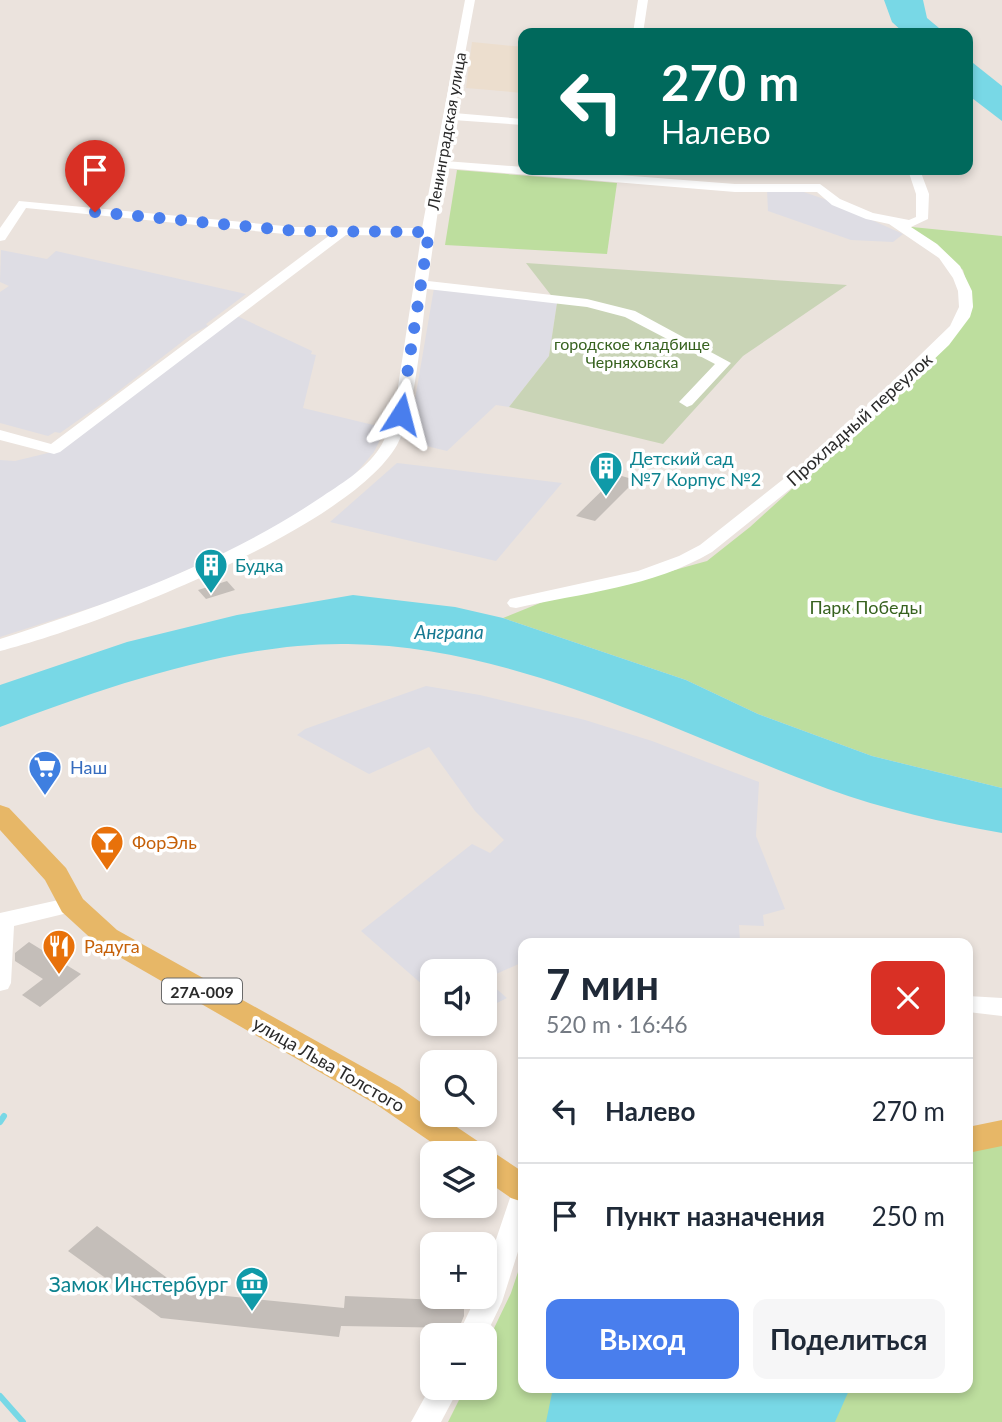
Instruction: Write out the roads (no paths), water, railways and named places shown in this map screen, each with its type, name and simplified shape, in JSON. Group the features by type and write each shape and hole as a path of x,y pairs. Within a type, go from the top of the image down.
{"main road":[{"name":"улица Льва Толстого","path":"0,814 55,875 72,905 107,937 388,1096 454,1141"},
{"path":"973,1139 1002,1133"},
{"path":"497,1171 518,1186"}],"street":[{"name":"Ленинградская улица","path":"0,645 125,604 247,550 315,510 352,484 390,444 401,414 439,164 470,0"},
{"path":"639,28 643,0"},
{"path":"448,116 518,121"},
{"name":"Прохладный переулок","path":"439,164 518,170"},
{"name":"Прохладный переулок","path":"516,603 570,589 627,580 687,559 712,545 843,439 879,401 941,345 964,316 966,306 956,267 939,251 902,223 836,202 820,188 763,182 714,186 576,175"},
{"path":"902,223 922,219 923,185 917,175"},
{"path":"0,237 23,204 284,230 341,233 429,232"},
{"path":"0,435 54,449 341,233"},
{"path":"422,284 587,303 630,314 723,363 687,402"},
{"path":"0,983 1,921 72,905"},
{"path":"973,1004 1002,1007"},
{"path":"478,1323 488,1302 518,1213"},
{"path":"425,1422 439,1400"}],"water":[{"path":"884,0 923,0 927,18 939,28 899,28 892,22"},
{"path":"973,63 1002,86 1002,121 973,99"},
{"name":"Анграпа","path":"353,595 455,607 503,618 686,680 758,714 872,756 1002,788 1002,833 870,803 593,696 472,659 411,648 348,644 261,650 126,683 0,727 0,685 127,642 237,615"},
{"path":"552,1393 848,1393 835,1422 546,1422"}],"waterway":[{"path":"0,1122 4,1116"},
{"path":"0,1396 23,1422"}],"place":[{"name":"Детский сад №7 Корпус №2","path":"606,498"},
{"name":"Будка","path":"211,595"},
{"name":"Наш","path":"45,797"},
{"name":"ФорЭль","path":"107,872"},
{"name":"Радуга","path":"59,976"},
{"name":"Замок Инстербург","path":"252,1313"}],"park label":[{"name":"городское кладбище Черняховска","path":"632,352"},
{"name":"Парк Победы","path":"866,607"}]}
